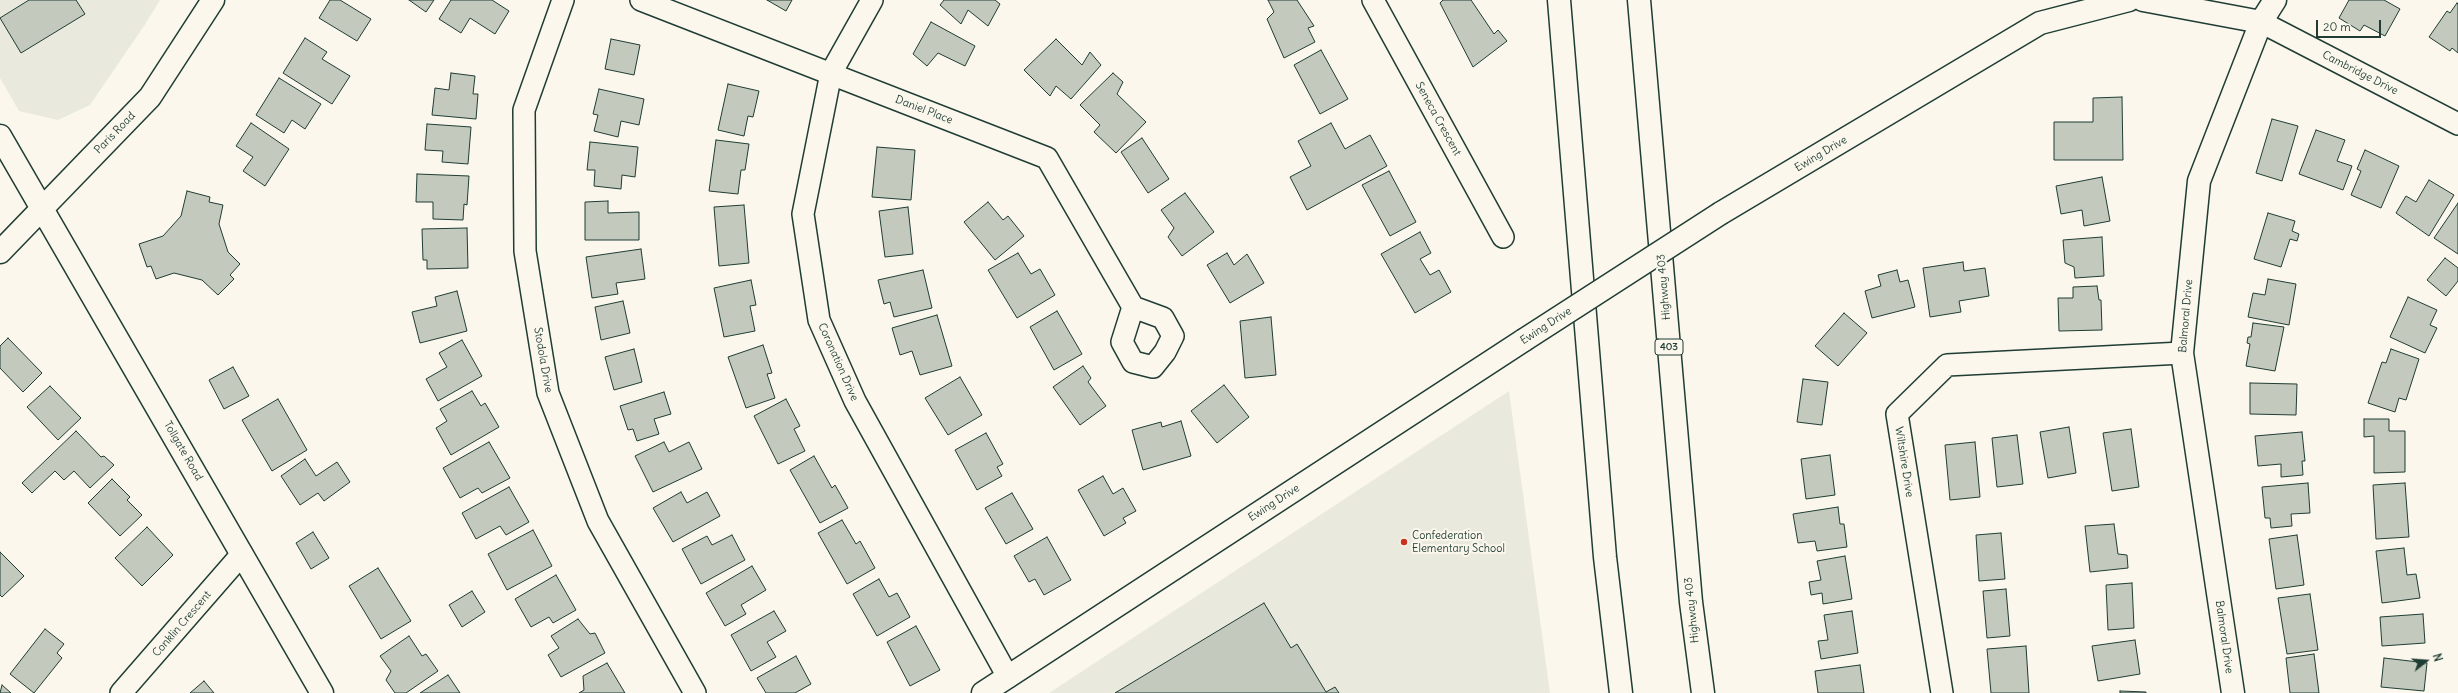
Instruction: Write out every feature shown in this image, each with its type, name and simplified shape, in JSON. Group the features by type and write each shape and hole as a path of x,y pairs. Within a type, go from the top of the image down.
{"main road":[{"name":"Paris Road","path":"0,252 43,210 150,97 213,0"},
{"path":"1559,0 1605,557 1621,693"},
{"name":"Highway 403","path":"1639,0 1691,602 1703,693"},
{"name":"Ewing Drive","path":"983,693 1721,213 2040,23 2129,0"},
{"path":"2143,0 2261,22"},
{"name":"Balmoral Drive","path":"2233,693 2182,353 2199,181 2261,22 2275,0"},
{"name":"Tollgate Road","path":"0,136 322,693"}],"street":[{"name":"Stodola Drive","path":"563,0 524,110 525,252 548,393 598,521 695,693"},
{"name":"Daniel Place","path":"641,0 1047,158 1133,307"},
{"name":"Coronation Drive","path":"872,0 831,73 803,214 819,320 855,402 1008,676"},
{"name":"Seneca Crescent","path":"1374,0 1503,237"},
{"name":"Cambridge Drive","path":"2261,22 2458,124"},
{"name":"Wiltshire Drive","path":"1942,693 1896,414 1947,365 2182,353"},
{"name":"Conklin Crescent","path":"121,693 242,554"}],"shaded area":[{"path":"0,0 160,0 90,105 58,120 19,111 0,78"},
{"name":"Confederation Elementary School","path":"1509,391 1550,693 1049,693"}],"building":[{"path":"29,0 76,0 85,14 21,53 0,18"},
{"path":"330,0 340,0 371,19 357,41 319,18"},
{"path":"409,0 434,0 426,12"},
{"path":"451,0 492,0 509,11 495,34 470,18 461,33 439,19"},
{"path":"767,0 792,0 786,11"},
{"path":"944,0 995,0 1000,4 988,26 968,10 961,24 940,5"},
{"path":"1268,0 1297,0 1314,26 1308,28 1315,42 1284,58 1267,19 1274,12"},
{"path":"1443,0 1471,0 1494,34 1498,30 1507,41 1473,67 1440,3"},
{"path":"2349,0 2384,0 2400,9 2385,36 2364,25 2360,31 2339,18"},
{"path":"2457,3 2458,53 2452,48 2450,51 2429,37 2447,11 2450,13"},
{"path":"931,22 975,46 965,66 938,53 927,66 913,54"},
{"path":"305,38 327,52 322,59 350,76 332,104 283,73"},
{"path":"611,39 640,45 634,75 605,69"},
{"path":"1056,39 1082,65 1090,52 1101,65 1071,99 1056,86 1050,96 1024,70"},
{"path":"1321,50 1348,99 1320,114 1294,65"},
{"path":"451,73 475,76 473,94 478,94 476,119 432,115 435,88 449,90"},
{"path":"1113,73 1123,82 1117,94 1146,122 1116,153 1094,132 1100,125 1080,105"},
{"path":"279,78 321,104 305,129 292,120 284,133 256,115"},
{"path":"728,84 759,91 753,117 748,116 744,136 718,130"},
{"path":"599,89 644,99 639,125 621,121 618,137 594,131 598,115 593,114"},
{"path":"2122,97 2123,160 2054,160 2054,122 2093,122 2093,98"},
{"path":"2272,119 2298,126 2282,181 2256,173"},
{"path":"251,123 289,149 265,186 243,171 253,157 236,146"},
{"path":"1331,123 1345,149 1370,135 1387,166 1307,210 1290,177 1311,166 1298,141"},
{"path":"427,124 471,127 468,164 442,162 443,151 425,150"},
{"path":"2316,130 2345,140 2337,161 2352,166 2343,190 2299,174"},
{"path":"1142,138 1169,179 1148,193 1121,152"},
{"path":"716,140 749,144 745,170 741,170 738,194 709,191"},
{"path":"590,142 638,147 635,177 622,175 621,189 594,186 595,170 587,170"},
{"path":"877,147 915,150 911,200 872,197"},
{"path":"2365,150 2399,166 2381,208 2351,195 2361,171 2357,169"},
{"path":"1389,171 1416,222 1390,236 1362,185"},
{"path":"417,174 469,176 467,205 464,204 463,220 433,219 433,202 416,202"},
{"path":"2102,177 2110,221 2084,226 2082,210 2061,214 2056,186"},
{"path":"2429,180 2454,195 2429,236 2396,213 2406,196 2416,202"},
{"path":"187,191 210,197 209,202 223,205 219,224 228,252 240,264 230,275 234,279 218,295 202,280 174,273 156,279 151,266 147,267 139,244 163,236 181,216"},
{"path":"1185,193 1214,232 1182,256 1168,237 1174,228 1161,210"},
{"path":"608,201 608,213 639,212 639,240 585,240 585,202"},
{"path":"988,202 1003,220 1008,216 1024,236 995,260 964,222"},
{"path":"2458,203 2458,254 2434,238"},
{"path":"744,205 749,263 719,266 714,207"},
{"path":"908,207 913,254 885,257 879,211"},
{"path":"2268,213 2295,221 2292,231 2299,234 2297,241 2290,239 2281,267 2254,259"},
{"path":"467,228 468,268 427,269 427,260 423,260 422,229"},
{"path":"1420,232 1431,253 1420,259 1430,275 1439,270 1451,292 1415,313 1381,254"},
{"path":"2102,237 2104,276 2075,278 2074,267 2065,263 2063,240"},
{"path":"641,249 645,279 616,283 618,294 592,298 586,257"},
{"path":"1018,253 1031,274 1040,269 1055,295 1017,318 988,270"},
{"path":"1227,253 1234,265 1247,254 1264,283 1230,303 1207,265"},
{"path":"2445,258 2458,268 2458,281 2446,296 2427,280"},
{"path":"1963,262 1964,271 1985,268 1989,296 1959,301 1961,312 1930,317 1923,268"},
{"path":"923,270 932,308 894,317 890,302 884,304 878,280"},
{"path":"1897,270 1900,282 1908,280 1915,307 1872,318 1865,291 1881,286 1878,275"},
{"path":"2268,279 2296,284 2289,325 2248,317 2253,293 2265,295"},
{"path":"751,280 756,305 750,306 755,331 724,337 714,288"},
{"path":"2097,286 2099,300 2101,300 2102,330 2059,331 2058,298 2073,298 2073,287"},
{"path":"457,291 467,331 420,343 412,312 437,306 435,297"},
{"path":"2408,297 2437,310 2430,325 2437,328 2425,353 2390,337"},
{"path":"623,301 630,333 601,340 595,307"},
{"path":"1057,311 1082,354 1054,370 1030,327"},
{"path":"1844,313 1867,333 1838,366 1815,346"},
{"path":"937,315 952,366 920,375 912,351 900,355 892,328"},
{"path":"1271,317 1276,375 1245,378 1240,321"},
{"path":"2253,323 2284,327 2275,371 2246,366 2250,344 2247,343 2248,337 2251,337"},
{"path":"8,338 42,373 23,392 0,368 0,346"},
{"path":"462,340 482,376 438,401 426,379 447,367 439,353"},
{"path":"763,345 772,373 767,374 775,398 746,408 728,357"},
{"path":"634,349 642,382 614,390 605,357"},
{"path":"2391,349 2419,359 2406,400 2399,398 2395,412 2368,403 2382,362 2386,363"},
{"path":"1083,366 1091,378 1088,382 1106,406 1080,425 1053,387"},
{"path":"233,367 249,396 224,409 209,380"},
{"path":"960,377 982,415 948,435 925,398"},
{"path":"1803,379 1828,382 1822,425 1797,422"},
{"path":"2250,383 2297,384 2296,415 2250,414"},
{"path":"1224,385 1249,417 1217,443 1191,411"},
{"path":"50,386 81,418 58,440 27,407"},
{"path":"472,391 481,406 485,403 499,427 451,455 436,428 447,421 440,409"},
{"path":"664,392 671,414 654,419 659,434 637,441 633,429 628,430 620,406"},
{"path":"278,399 307,450 272,471 242,420"},
{"path":"786,399 800,426 794,429 805,451 778,464 754,416"},
{"path":"2364,419 2389,419 2389,431 2405,431 2405,472 2374,473 2374,436 2364,437"},
{"path":"1181,421 1191,456 1143,470 1132,430 1161,422 1162,427"},
{"path":"2069,427 2076,473 2048,478 2040,432"},
{"path":"2131,429 2139,487 2112,491 2103,433"},
{"path":"76,431 101,457 104,456 114,465 90,488 74,471 64,480 55,471 32,493 22,483"},
{"path":"2302,432 2305,461 2302,461 2303,475 2281,477 2281,464 2258,466 2255,436"},
{"path":"986,433 1003,464 997,467 1002,476 977,490 955,450"},
{"path":"2017,435 2023,484 1997,487 1992,438"},
{"path":"489,442 510,478 482,493 478,488 460,498 443,468"},
{"path":"664,442 669,452 689,442 702,469 653,492 635,456"},
{"path":"1975,442 1980,497 1950,500 1945,445"},
{"path":"1830,455 1835,495 1806,499 1801,459"},
{"path":"814,456 832,488 835,485 848,508 820,523 790,470"},
{"path":"305,459 316,476 337,462 350,482 324,501 318,493 300,505 281,476"},
{"path":"1103,476 1113,494 1123,488 1136,511 1123,518 1126,523 1104,536 1078,490"},
{"path":"112,479 130,497 127,500 142,515 120,536 88,503"},
{"path":"2308,483 2310,513 2291,514 2292,526 2271,528 2270,518 2265,518 2262,487"},
{"path":"2405,483 2409,537 2376,539 2373,485"},
{"path":"509,487 529,522 506,535 500,526 476,539 462,513"},
{"path":"681,492 687,503 707,492 720,516 673,542 653,508"},
{"path":"1012,493 1033,529 1006,544 985,508"},
{"path":"1838,507 1840,524 1844,524 1847,547 1817,551 1815,541 1798,543 1793,514"},
{"path":"842,520 856,544 860,541 875,568 847,584 818,533"},
{"path":"2114,524 2118,554 2127,555 2128,568 2090,572 2085,526"},
{"path":"147,527 173,555 142,586 115,558"},
{"path":"533,530 552,566 507,590 488,554"},
{"path":"313,532 329,558 311,569 296,543"},
{"path":"2001,533 2005,579 1979,581 1976,535"},
{"path":"732,535 745,560 701,584 682,549 707,536 712,545"},
{"path":"2297,535 2304,585 2276,589 2269,539"},
{"path":"1047,537 1071,580 1044,595 1035,579 1029,582 1014,556"},
{"path":"2404,548 2407,575 2416,574 2420,598 2382,603 2376,551"},
{"path":"0,552 24,576 2,597 0,595"},
{"path":"1845,556 1852,599 1823,604 1822,593 1811,595 1809,582 1821,580 1817,561"},
{"path":"752,566 766,590 741,605 746,614 725,626 706,593"},
{"path":"378,568 411,621 381,639 349,586"},
{"path":"556,575 576,610 553,623 549,617 531,627 515,599"},
{"path":"879,579 889,597 897,593 910,617 877,636 853,594"},
{"path":"2132,583 2134,628 2108,630 2106,585"},
{"path":"2006,589 2010,636 1987,638 1983,591"},
{"path":"472,591 485,612 462,627 449,605"},
{"path":"2310,594 2318,650 2287,654 2278,598"},
{"path":"1264,603 1291,648 1297,644 1326,692 1335,687 1339,693 1115,693"},
{"path":"774,611 786,631 767,642 776,657 751,671 731,635"},
{"path":"1852,611 1858,653 1821,659 1818,641 1828,640 1824,615"},
{"path":"2423,614 2425,643 2382,646 2380,617"},
{"path":"578,619 590,634 595,633 605,653 561,677 548,655 559,648 551,636"},
{"path":"916,626 940,670 910,686 887,642"},
{"path":"45,629 64,644 57,653 62,658 34,693 10,674"},
{"path":"409,636 422,656 426,654 438,671 406,693 395,693 386,680 391,671 380,656"},
{"path":"2135,640 2140,674 2098,681 2092,646"},
{"path":"2026,646 2029,693 1991,693 1987,649"},
{"path":"2314,654 2319,693 2290,693 2286,658"},
{"path":"796,656 811,684 795,693 766,693 757,678"},
{"path":"2384,658 2427,663 2424,691 2381,687"},
{"path":"607,663 625,693 579,693 584,690 583,676"},
{"path":"1860,665 1864,693 1818,693 1815,671"},
{"path":"448,675 460,693 420,693"},
{"path":"204,681 214,693 190,693"},
{"path":"2,685 11,693 0,693"},
{"path":"2120,691 2146,692 2146,693 2120,693"}],"place":[{"name":"Confederation Elementary School","path":"1404,542"}]}
